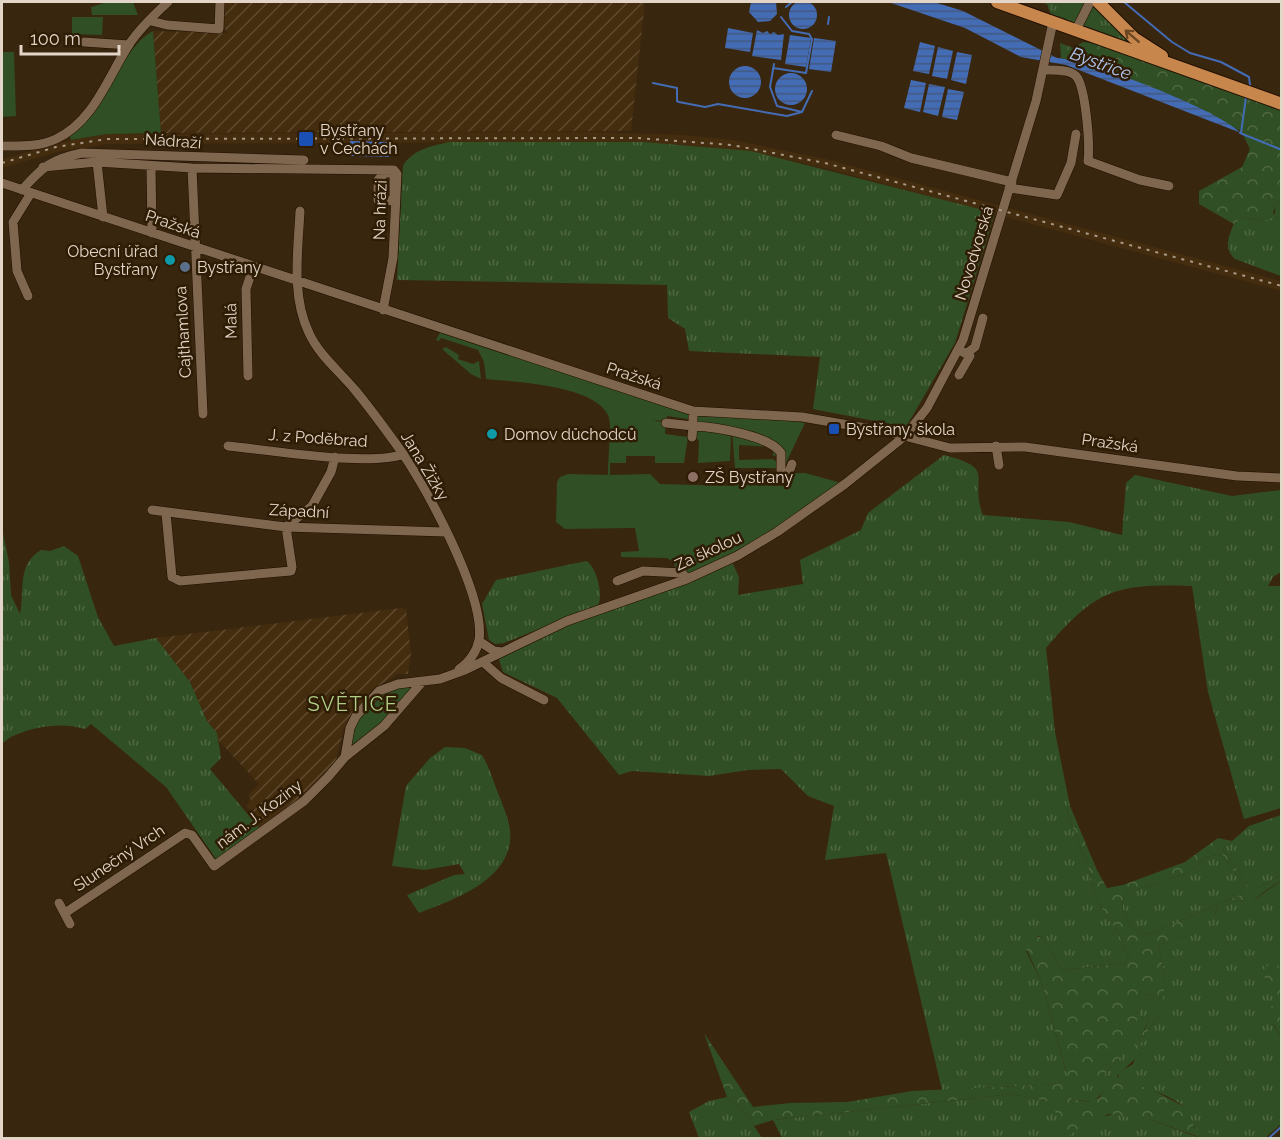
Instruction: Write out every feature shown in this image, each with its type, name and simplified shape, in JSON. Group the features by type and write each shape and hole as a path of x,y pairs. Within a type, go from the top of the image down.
{"main road":[{"path":"997,2 1281,104"},
{"path":"1098,2 1145,46 1201,75"}],"street":[{"path":"2,146 43,144 67,133 91,108 129,45 168,2"},
{"path":"152,21 167,25 219,29 220,2"},
{"path":"1076,30 1090,2"},
{"name":"Novodvorská","path":"905,436 927,408 963,352 1045,68 1053,22"},
{"path":"84,42 129,45"},
{"path":"1045,68 1072,74 1078,80 1087,124 1088,161"},
{"path":"836,135 1010,185 1057,195 1071,163 1076,134"},
{"name":"Nádraží","path":"43,167 59,158 82,153 304,160"},
{"path":"1071,163 1088,161 1148,182 1169,186"},
{"path":"97,162 103,217"},
{"name":"Na hrázi","path":"43,167 97,162 192,168 390,171 397,174 396,223 383,310"},
{"path":"152,166 152,233"},
{"path":"28,296 17,271 13,222 27,191 43,167"},
{"path":"192,168 194,248"},
{"name":"Pražská","path":"2,183 253,268 693,411 807,421 905,436 950,448 1025,447 1237,476 1281,478"},
{"name":"Jana Žižky","path":"300,212 297,282 304,320 312,340 355,390 404,454 424,487 468,583 478,621 479,641"},
{"path":"2,224 13,222"},
{"name":"Cajthamlova","path":"194,248 203,414"},
{"name":"Malá","path":"248,376 246,289 253,268"},
{"path":"959,375 969,358 963,352 975,347 983,318"},
{"path":"668,403 666,413 668,423 726,428 773,445 781,453 786,468 772,456"},
{"path":"803,405 807,421"},
{"path":"692,437 693,411"},
{"name":"Za školou","path":"451,675 567,621 687,579 738,556 777,532 845,484 905,436"},
{"name":"J. z Poděbrad","path":"228,446 335,457 393,458 404,454"},
{"path":"996,446 999,465"},
{"path":"166,513 172,577 180,580 291,571 286,527 312,506 331,472 335,457"},
{"name":"Západní","path":"152,510 286,527 444,532"},
{"path":"616,581 643,571 682,573 687,579"},
{"path":"345,757 350,728 373,697 386,688 451,675 470,659 479,641 494,651 502,652"},
{"path":"483,662 501,678 544,700"},
{"name":"nám. J. Koziny","path":"190,834 214,866 309,797 345,757 384,726 423,681"},
{"name":"Slunečný Vrch","path":"65,913 181,835 190,834"},
{"path":"59,903 70,924"}],"shaded area":[{"path":"225,2 645,2 631,131 161,133 153,31 228,33 222,25"},
{"path":"597,132 685,135 733,140 826,159 1281,281 1281,291 824,168 771,156 684,145 597,142 107,144 57,152 2,168 2,159 71,140 107,134"},
{"path":"406,609 411,654 408,674 398,674 372,690 344,727 336,761 306,794 260,829 247,814 250,811 246,806 251,800 248,796 259,784 217,739 217,733 207,721 190,682 156,638"}],"green space":[{"path":"107,2 133,2 138,15 92,15 91,7"},
{"path":"1037,2 1087,2 1075,24 1051,15 1047,4"},
{"path":"1092,5 1130,44 1086,29 1082,24"},
{"path":"72,17 103,17 102,35 72,34"},
{"path":"153,31 161,133 107,134 71,140 70,136 111,85 131,51"},
{"path":"1083,42 1096,44 1281,109 1281,199 1275,206 1272,218 1265,221 1241,217 1234,224 1199,204 1199,191 1242,167 1250,149 1241,131 1150,88 1101,68 1061,58 1060,43 1073,48"},
{"path":"2,52 14,52 16,116 2,117"},
{"path":"449,142 643,142 751,151 995,213 955,343 906,427 813,409 820,357 689,351 685,329 668,318 667,285 397,280 403,166 417,152"},
{"path":"1281,199 1281,276 1235,259 1228,245 1229,235 1235,221 1241,217 1265,221 1275,213 1275,206"},
{"path":"441,331 684,411 688,415 688,419 667,416 666,421 652,420 666,423 665,434 688,437 684,463 655,463 655,456 626,456 626,463 610,463 610,475 650,474 660,484 734,486 738,474 805,473 845,484 777,532 687,579 687,572 676,571 674,563 667,558 621,557 621,552 639,551 635,528 565,529 556,522 557,482 560,477 568,474 608,475 610,425 606,412 595,401 558,388 486,379 484,362 478,350 441,338 439,341 436,340","holes":["739,477 790,477 790,486 740,485"]},
{"path":"446,347 459,355 458,359 473,364 479,361 481,379 471,374 442,349"},
{"path":"698,416 781,419 805,423 784,467 780,448 698,424"},
{"path":"696,429 731,435 730,461 698,463 699,441 694,436"},
{"path":"732,433 758,440 771,447 739,445 739,460 773,459 778,463 777,468 735,468"},
{"path":"773,448 775,450 779,455 773,456"},
{"path":"944,455 961,460 977,470 979,502 983,515 1069,522 1122,535 1126,483 1135,475 1232,496 1281,490 1281,572 1273,577 1268,586 1280,586 1281,579 1281,808 1244,819 1208,692 1192,586 1144,586 1109,594 1079,613 1046,648 1055,732 1070,806 1067,812 1089,870 1096,899 1118,933 1129,957 1124,963 1066,970 1061,969 1042,937 1038,936 1026,951 1042,983 1066,1072 1105,1074 1120,1057 1146,995 1151,994 1157,1001 1147,1024 1119,1072 1109,1086 1092,1102 1072,1099 1059,1084 942,1090 886,853 825,860 834,806 808,796 781,769 748,770 709,776 632,771 619,775 557,698 503,672 498,656 568,623 732,562 739,577 738,595 803,584 800,560 861,530 868,513"},
{"path":"2,528 9,562 11,595 20,614 23,579 28,563 41,550 50,551 64,546 78,556 98,617 114,646 156,638 190,682 207,721 217,733 221,758 210,769 260,829 216,859 166,787 91,724 85,729 67,726 40,728 13,736 2,743"},
{"path":"586,561 593,568 598,581 600,601 598,605 504,643 495,644 489,640 482,604 496,580"},
{"path":"416,682 381,726 350,746 357,722 374,699 388,690"},
{"path":"445,747 465,748 482,755 506,814 510,842 506,856 498,869 487,879 461,896 419,913 407,895 454,875 465,874 459,864 425,870 392,866 406,786 430,758"},
{"path":"1070,806 1107,888 1123,885 1185,862 1218,838 1232,841 1223,849 1250,888 1258,888 1281,875 1281,881 1249,905 1242,900 1217,908 1214,917 1203,919 1199,931 1158,946 1165,975 1160,1014 1143,1037 1137,1057 1117,1076 1120,1083 1149,1088 1183,1106 1189,1111 1194,1128 1228,1138 1202,1138 1152,1120 1108,1114 1066,1137 1051,1102 1013,1094 773,1120 754,1126 746,1114 727,1097 704,1033 753,1107 790,1103 847,1102 912,1091 1060,1084 1072,1099 1089,1102 1099,1098 1145,1029 1157,1001 1151,994 1146,995 1126,1050 1099,1081 1089,1084 1067,1075 1042,983 1025,946 1036,937 1042,937 1061,969 1066,970 1124,963 1129,957 1118,933 1096,899 1089,870 1067,812","holes":["1222,854 1244,886 1240,895 1143,935 1133,927 1123,911 1122,904 1126,893 1187,873 1206,857"]},
{"path":"1281,815 1281,875 1258,888 1250,888 1223,849 1249,826"},
{"path":"1222,854 1244,886 1240,895 1152,933 1143,935 1129,922 1122,904 1126,893 1187,873 1206,857"},
{"path":"1281,881 1281,987 1280,973 1267,980 1273,984 1276,993 1273,1024 1281,1037 1281,1124 1265,1138 1229,1138 1202,1133 1194,1127 1184,1107 1175,1100 1144,1088 1120,1083 1117,1080 1120,1072 1133,1064 1143,1037 1160,1014 1165,975 1158,946 1196,932 1203,919 1215,915 1217,908 1238,900 1251,902"},
{"path":"1271,963 1279,966 1280,973 1281,1037 1271,1018 1273,987 1263,976 1262,971"},
{"path":"1013,1094 1051,1102 1089,1124 1102,1117 1116,1114 1130,1115 1202,1138 782,1138 773,1120"},
{"path":"727,1097 746,1114 762,1138 699,1138 689,1112 709,1101"}],"water":[{"path":"803,1 813,5 817,15 813,25 803,29 793,25 789,15 793,5"},
{"path":"751,2 776,2 777,14 770,21 758,22 749,12"},
{"path":"888,2 934,2 963,11 1057,58 1097,67 1182,100 1228,123 1241,133 1066,65 1021,57 965,28"},
{"path":"728,28 753,33 750,52 725,48"},
{"path":"757,30 763,33 767,31 770,34 774,32 778,35 784,34 781,60 752,56"},
{"path":"790,35 811,38 806,67 785,64"},
{"path":"814,38 836,41 831,72 809,69"},
{"path":"920,42 935,46 929,74 913,71"},
{"path":"938,47 953,51 947,79 932,76"},
{"path":"957,52 972,55 966,84 951,80"},
{"path":"745,66 756,71 761,82 756,93 745,98 734,93 729,82 734,71"},
{"path":"791,73 802,78 807,89 802,100 791,105 780,100 775,89 780,78"},
{"path":"911,80 926,83 920,112 904,108"},
{"path":"929,84 945,87 938,116 923,112"},
{"path":"948,89 964,92 957,120 942,117"},
{"path":"350,141 389,142 389,157 350,156"}],"waterway":[{"path":"786,7 792,2"},
{"path":"1124,2 1172,42 1190,53 1221,62 1249,77 1250,85"},
{"path":"773,68 806,73 812,39 809,34 792,31 781,17"},
{"path":"828,24 829,17"},
{"path":"774,64 770,87 777,106 802,112"},
{"path":"653,83 677,88 677,101 679,102 705,107 718,104 787,116 802,112 812,91"},
{"path":"1241,133 1246,97"},
{"name":"Bystřice","path":"1240,133 1282,150"},
{"path":"1269,1138 1282,1126"}],"railway":[{"path":"2,163 56,147 107,139 637,138 732,145 825,163 1282,286"}],"place":[{"name":"Bystřany v Čechách","path":"306,139"},
{"name":"Obecní úřad Bystřany","path":"170,260"},
{"name":"Bystřany","path":"185,267"},
{"name":"Bystřany, škola","path":"834,429"},
{"name":"Domov důchodců","path":"492,434"},
{"name":"ZŠ Bystřany","path":"693,477"}],"district":[{"name":"SVĚTICE","path":"353,704"}]}
